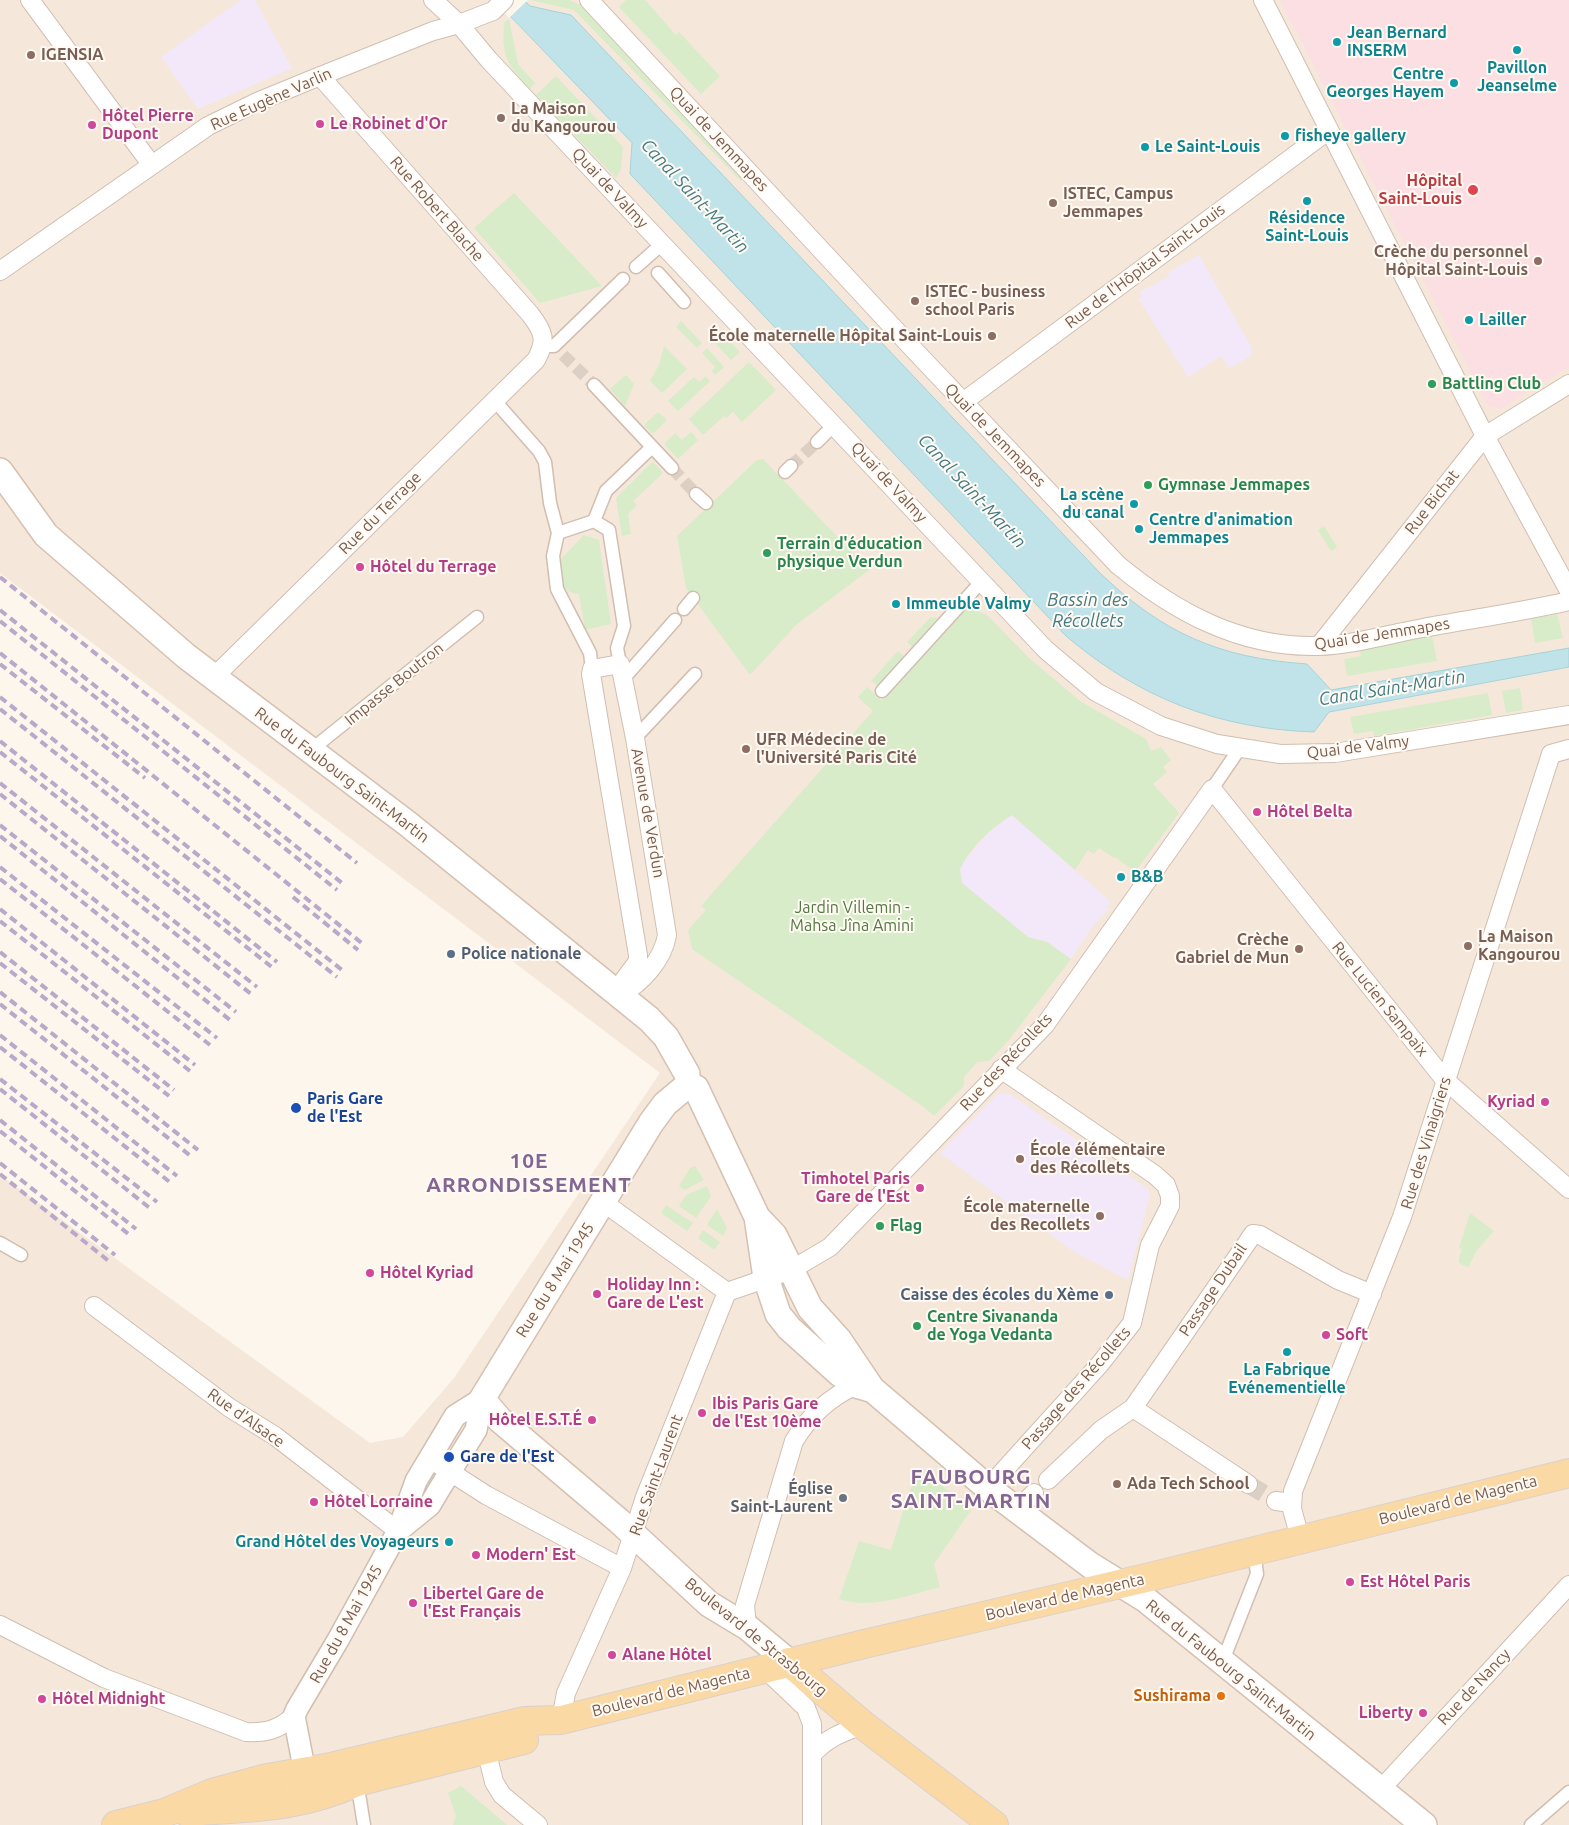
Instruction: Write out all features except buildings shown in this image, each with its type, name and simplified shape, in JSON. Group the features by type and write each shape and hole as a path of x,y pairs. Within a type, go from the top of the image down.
{"main road":[{"name":"Rue du Faubourg Saint-Martin","path":"0,471 46,535 213,678 408,824 649,1019 666,1037 757,1217 774,1235 810,1308 839,1340 864,1387"},
{"name":"Rue du 8 Mai 1945","path":"482,1399 651,1123 665,1104 689,1084"},
{"name":"Rue du Faubourg Saint-Martin","path":"757,1217 766,1278 778,1314 789,1328 840,1374 864,1387 1016,1510 1090,1565 1145,1599 1424,1825"},
{"name":"Boulevard de Strasbourg","path":"482,1399 500,1420 633,1535 709,1604 747,1627 776,1665 863,1725 994,1825"},
{"name":"Boulevard de Magenta","path":"164,1813 244,1814 331,1794 357,1782 484,1741 524,1721 560,1720 776,1665 1569,1473"},
{"name":"Boulevard de Magenta","path":"116,1825 164,1813 226,1789 276,1776 305,1773 484,1741"}],"street":[{"path":"30,0 151,164"},
{"name":"Quai de Valmy","path":"434,0 459,24 489,60 1046,650 1096,692 1162,726 1203,740 1280,754 1335,753 1569,714"},
{"name":"Quai de Jemmapes","path":"589,0 963,402 1118,565 1151,592 1182,612 1226,630 1272,642 1318,646 1569,601"},
{"path":"1263,0 1485,436 1569,591"},
{"name":"Rue Eugène Varlin","path":"0,271 208,126 256,102 433,31 459,24 499,5"},
{"name":"Rue Robert Blache","path":"320,76 530,314 554,349"},
{"name":"Rue de l'Hôpital Saint-Louis","path":"963,402 1328,130"},
{"path":"662,244 648,267 684,302"},
{"path":"554,349 623,279"},
{"name":"Rue du Terrage","path":"213,678 494,400 536,360 554,349"},
{"name":"Rue Bichat","path":"1318,646 1485,436 1569,384"},
{"path":"594,385 672,468"},
{"name":"Avenue de Verdun","path":"494,400 539,450 545,462 550,503 558,533 553,556 557,589 590,653 591,674 638,961 624,980 619,995"},
{"path":"817,442 834,425"},
{"path":"558,533 594,521 606,491 656,451"},
{"path":"696,494 706,503"},
{"name":"Avenue de Verdun","path":"594,521 609,530 624,626 617,648 635,738 666,920 665,944 656,960 634,988 619,995"},
{"path":"882,691 982,581"},
{"path":"684,610 693,598"},
{"name":"Impasse Boutron","path":"311,750 477,617"},
{"path":"592,670 622,671 674,620"},
{"path":"635,738 695,674"},
{"name":"Rue des Récollets","path":"790,1270 830,1247 1045,1024 1240,748"},
{"name":"Rue des Vinaigriers","path":"1300,1538 1284,1502 1293,1491 1402,1218 1445,1080 1552,754 1566,749"},
{"name":"Rue Lucien Sampaix","path":"1212,789 1445,1080 1566,1181"},
{"path":"636,944 656,960"},
{"name":"Passage des Récollets","path":"988,1488 1100,1364 1132,1323 1150,1246 1170,1206 1170,1196 1166,1185 1155,1175 1001,1069"},
{"path":"603,1202 727,1292 790,1270"},
{"name":"Passage Dubail","path":"1048,1480 1100,1430 1133,1408 1253,1234 1260,1235 1338,1280 1372,1294"},
{"path":"0,1243 21,1254"},
{"name":"Rue Saint-Laurent","path":"560,1720 566,1693 622,1568 645,1497 727,1292"},
{"name":"Rue d'Alsace","path":"94,1306 230,1408 275,1436 398,1531"},
{"path":"747,1627 745,1605 794,1441 820,1407 837,1394 864,1387"},
{"name":"Rue du 8 Mai 1945","path":"0,1625 104,1678 246,1732 258,1732 281,1727 294,1716 398,1531 416,1481 455,1416 482,1399"},
{"name":"Rue du 8 Mai 1945","path":"398,1531 430,1505 476,1430 482,1399"},
{"path":"1133,1408 1248,1484"},
{"path":"430,1459 486,1495 622,1568"},
{"path":"1016,1510 1034,1493"},
{"path":"1222,1663 1257,1574 1254,1550"},
{"name":"Rue de Nancy","path":"1380,1790 1569,1585"},
{"path":"776,1665 806,1708 812,1724 812,1825"},
{"path":"294,1716 305,1773"},
{"path":"812,1754 827,1740 863,1725"},
{"path":"484,1741 494,1782 502,1795 538,1825"},
{"name":"Boulevard de Magenta","path":"244,1814 290,1790 305,1773"},
{"path":"357,1782 364,1825"},
{"path":"1531,1825 1569,1792"}],"shaded area":[{"path":"0,0 1569,0 1569,1825 0,1825 0,1175 370,1443 403,1437 454,1378 660,1073 0,573"},
{"path":"241,0 255,0 292,68 198,109 161,57"},
{"name":"Hôpital Saint-Louis","path":"1280,0 1569,0 1569,367 1500,409 1488,406"},
{"path":"1199,255 1253,350 1250,352 1252,355 1230,368 1221,356 1188,377 1138,298 1141,297 1140,292 1170,276 1168,272"},
{"path":"1012,815 1111,902 1107,907 1109,909 1093,926 1071,959 1047,942 1028,937 962,883 960,869 966,858 990,831"},
{"path":"1008,1093 1148,1189 1150,1194 1128,1280 1073,1251 940,1153 998,1094"}],"green space":[{"path":"530,0 569,0 580,5 744,179 741,181 574,10"},
{"path":"626,0 645,0 676,35 679,32 720,76 701,94 619,7"},
{"path":"509,19 518,64 535,83 530,89 511,67 505,52 504,23"},
{"path":"556,76 623,147 621,169 616,178 536,95"},
{"path":"514,193 602,286 540,303 474,228"},
{"path":"681,321 702,343 697,348 676,327"},
{"path":"723,334 740,352 731,360 714,342"},
{"path":"664,346 687,369 662,393 650,381 659,365"},
{"path":"707,348 724,367 715,375 712,371 715,367 702,353"},
{"path":"749,362 776,390 742,422 733,412 726,418 724,416 703,435 689,419"},
{"path":"626,375 634,384 625,406 610,389"},
{"path":"706,376 710,381 678,411 668,401 694,377 699,382"},
{"path":"658,412 667,420 653,434 644,425"},
{"path":"691,432 698,440 678,459 664,444 675,433 682,440"},
{"name":"Terrain d'éducation physique Verdun","path":"763,459 869,570 796,625 750,675 686,588 677,536 757,460"},
{"path":"653,461 663,473 633,501 637,505 628,514 631,534 622,536 616,498"},
{"path":"1324,526 1337,547 1331,551 1318,530"},
{"path":"584,535 599,540 611,624 585,630 579,594 568,591 565,587 558,562"},
{"name":"Jardin Villemin - Mahsa Jîna Amini","path":"966,606 987,615 1029,658 1080,701 1146,739 1151,751 1161,747 1171,760 1163,767 1167,772 1153,784 1179,813 1135,872 1099,848 1094,854 1088,850 1075,870 1012,815 989,832 970,852 960,869 962,883 1028,937 1047,942 1071,959 1008,1041 989,1061 977,1062 964,1077 964,1086 934,1116 692,949 688,930 706,910 701,906 873,711 858,697 867,687 882,701"},
{"path":"1557,614 1563,638 1535,643 1531,619"},
{"path":"931,617 938,618 912,647 907,642"},
{"path":"1432,636 1437,661 1347,676 1344,659 1361,656 1360,649"},
{"path":"898,651 904,656 878,686 871,681"},
{"path":"1520,688 1523,710 1506,713 1502,691"},
{"path":"1488,693 1492,715 1374,736 1373,731 1354,734 1350,717"},
{"path":"695,1166 704,1180 685,1190 679,1186 690,1168"},
{"path":"707,1186 711,1196 696,1218 679,1206 686,1195"},
{"path":"666,1205 693,1223 687,1231 661,1213"},
{"path":"717,1209 727,1228 723,1236 707,1225"},
{"path":"1470,1213 1494,1231 1477,1250 1468,1268 1458,1262 1462,1249 1459,1248"},
{"path":"703,1230 720,1242 714,1250 698,1238"},
{"path":"922,1469 971,1510 934,1564 940,1587 877,1602 864,1603 839,1599 859,1541 891,1550 909,1492"},
{"path":"461,1786 507,1825 453,1825 456,1816 448,1793"}],"water":[{"name":"Bassin des Récollets","path":"495,0 524,0 530,6 571,15 1099,572 1122,593 1169,626 1194,639 1246,656 1307,664 1331,690 1569,648 1569,667 1329,712 1314,732 1279,730 1213,717 1152,693 1122,677 1066,636 630,174 632,143"}],"pier":[{"path":"493,0 528,0 509,18"}],"tunnel":[{"path":"563,355 594,385"},
{"path":"791,466 817,442"},
{"path":"672,468 696,494"},
{"path":"1248,1484 1276,1501"}],"railway":[{"path":"0,577 357,863"},
{"path":"0,610 342,883"},
{"path":"0,621 337,890"},
{"path":"0,653 363,944"},
{"path":"0,664 145,778"},
{"path":"0,697 342,970"},
{"path":"0,709 337,977"},
{"path":"0,741 277,962"},
{"path":"0,752 273,968"},
{"path":"0,783 257,987"},
{"path":"0,794 251,994"},
{"path":"0,825 236,1012"},
{"path":"0,836 230,1020"},
{"path":"0,867 217,1038"},
{"path":"0,879 210,1045"},
{"path":"293,897 358,950"},
{"path":"0,909 195,1065"},
{"path":"0,921 190,1071"},
{"path":"0,952 174,1090"},
{"path":"0,963 169,1096"},
{"path":"0,992 198,1150"},
{"path":"0,1004 192,1157"},
{"path":"0,1035 177,1176"},
{"path":"0,1047 171,1183"},
{"path":"0,1079 157,1202"},
{"path":"0,1089 151,1209"},
{"path":"0,1120 136,1229"},
{"path":"0,1131 131,1236"},
{"path":"0,1163 115,1255"},
{"path":"0,1174 110,1262"}],"place":[{"name":"Jean Bernard INSERM","path":"1337,42"},
{"name":"Pavillon Jeanselme","path":"1517,50"},
{"name":"IGENSIA","path":"31,55"},
{"name":"Centre Georges Hayem","path":"1454,83"},
{"name":"La Maison du Kangourou","path":"501,118"},
{"name":"Le Robinet d'Or","path":"320,124"},
{"name":"Hôtel Pierre Dupont","path":"92,125"},
{"name":"fisheye gallery","path":"1285,136"},
{"name":"Le Saint-Louis","path":"1145,147"},
{"name":"Hôpital Saint-Louis","path":"1473,190"},
{"name":"Résidence Saint-Louis","path":"1307,201"},
{"name":"ISTEC, Campus Jemmapes","path":"1053,203"},
{"name":"Crèche du personnel Hôpital Saint-Louis","path":"1538,261"},
{"name":"ISTEC - business school Paris","path":"915,301"},
{"name":"Lailler","path":"1469,320"},
{"name":"École maternelle Hôpital Saint-Louis","path":"992,336"},
{"name":"Battling Club","path":"1432,384"},
{"name":"Gymnase Jemmapes","path":"1148,485"},
{"name":"La scène du canal","path":"1134,504"},
{"name":"Centre d'animation Jemmapes","path":"1139,529"},
{"name":"Terrain d'éducation physique Verdun","path":"767,553"},
{"name":"Hôtel du Terrage","path":"360,567"},
{"name":"Immeuble Valmy","path":"896,604"},
{"name":"UFR Médecine de l'Université Paris Cité","path":"746,749"},
{"name":"Hôtel Belta","path":"1257,812"},
{"name":"B&B","path":"1121,877"},
{"name":"La Maison Kangourou","path":"1468,946"},
{"name":"Crèche Gabriel de Mun","path":"1299,949"},
{"name":"Police nationale","path":"451,954"},
{"name":"Kyriad","path":"1545,1102"},
{"name":"Paris Gare de l'Est","path":"296,1108"},
{"name":"École élémentaire des Récollets","path":"1020,1159"},
{"name":"Timhotel Paris Gare de l'Est","path":"920,1188"},
{"name":"École maternelle des Recollets","path":"1100,1216"},
{"name":"Flag","path":"880,1226"},
{"name":"Hôtel Kyriad","path":"370,1273"},
{"name":"Holiday Inn : Gare de L'est","path":"597,1294"},
{"name":"Caisse des écoles du Xème","path":"1109,1295"},
{"name":"Centre Sivananda de Yoga Vedanta","path":"917,1326"},
{"name":"Soft","path":"1326,1335"},
{"name":"La Fabrique Evénementielle","path":"1287,1352"},
{"name":"Ibis Paris Gare de l'Est 10ème","path":"702,1413"},
{"name":"Hôtel E.S.T.É","path":"592,1420"},
{"name":"Gare de l'Est","path":"449,1457"},
{"name":"Ada Tech School","path":"1117,1484"},
{"name":"Église Saint-Laurent","path":"843,1498"},
{"name":"Hôtel Lorraine","path":"314,1502"},
{"name":"Grand Hôtel des Voyageurs","path":"449,1542"},
{"name":"Modern' Est","path":"476,1555"},
{"name":"Est Hôtel Paris","path":"1350,1582"},
{"name":"Libertel Gare de l'Est Français","path":"413,1603"},
{"name":"Alane Hôtel","path":"612,1655"},
{"name":"Sushirama","path":"1221,1696"},
{"name":"Hôtel Midnight","path":"42,1699"},
{"name":"Liberty","path":"1423,1713"}],"district":[{"name":"10E ARRONDISSEMENT","path":"529,1173"},
{"name":"FAUBOURG SAINT-MARTIN","path":"971,1489"}],"water label":[{"name":"Canal Saint-Martin","path":"695,196"},
{"name":"Canal Saint-Martin","path":"972,491"},
{"name":"Canal Saint-Martin","path":"1392,688"}]}
